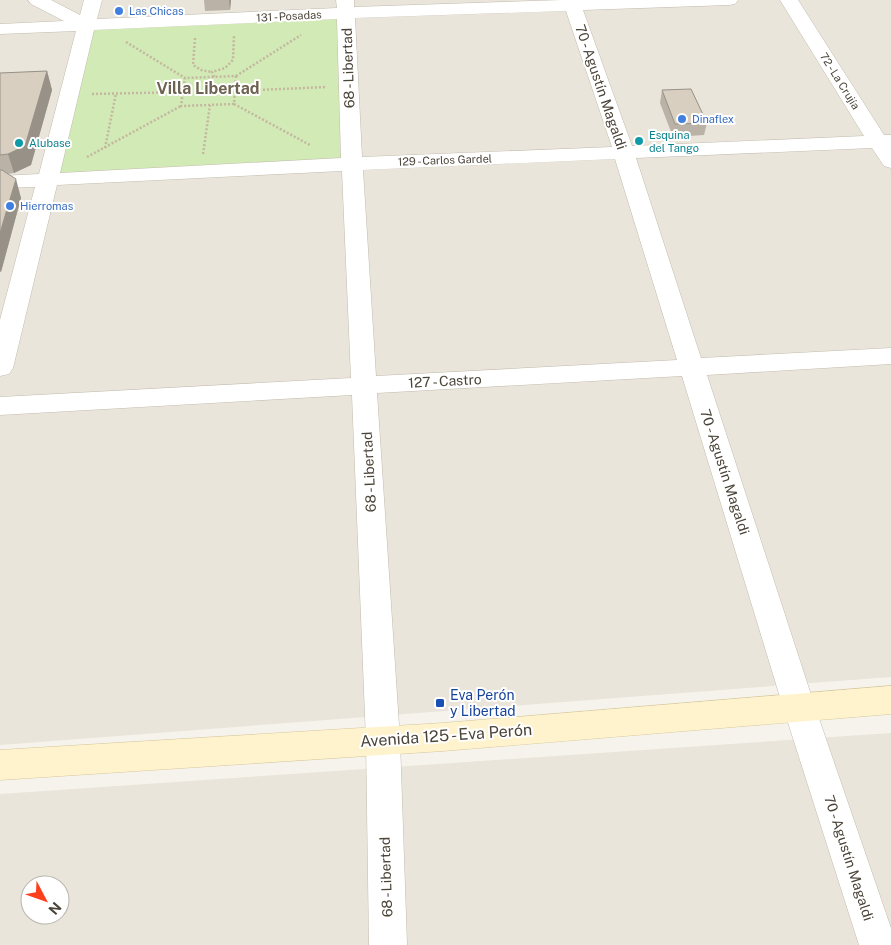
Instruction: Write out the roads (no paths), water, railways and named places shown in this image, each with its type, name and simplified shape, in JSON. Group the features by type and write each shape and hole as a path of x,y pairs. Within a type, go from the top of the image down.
{"main road":[{"name":"Avenida 125 - Eva Perón","path":"0,765 442,737 891,700"}],"street":[{"path":"37,0 91,25"},
{"path":"0,368 69,94 91,25 92,0"},
{"name":"131 - Posadas","path":"0,28 235,19 345,7 729,0"},
{"name":"72 - La Crujía","path":"789,0 885,142 891,162"},
{"name":"70 - Agustín Magaldi","path":"572,3 624,153 799,707 878,945"},
{"name":"68 - Libertad","path":"345,7 382,740 388,945"},
{"name":"129 - Carlos Gardel","path":"0,182 352,164 885,142"},
{"name":"127 - Castro","path":"0,406 891,356"}],"place":[{"name":"Las Chicas","path":"119,11"},
{"name":"Dinaflex","path":"682,119"},
{"name":"Esquina del Tango","path":"639,141"},
{"name":"Alubase","path":"19,143"},
{"name":"Hierromas","path":"10,206"},
{"name":"Eva Perón y Libertad","path":"440,703"}],"district":[{"name":"Villa Libertad","path":"208,88"}]}
